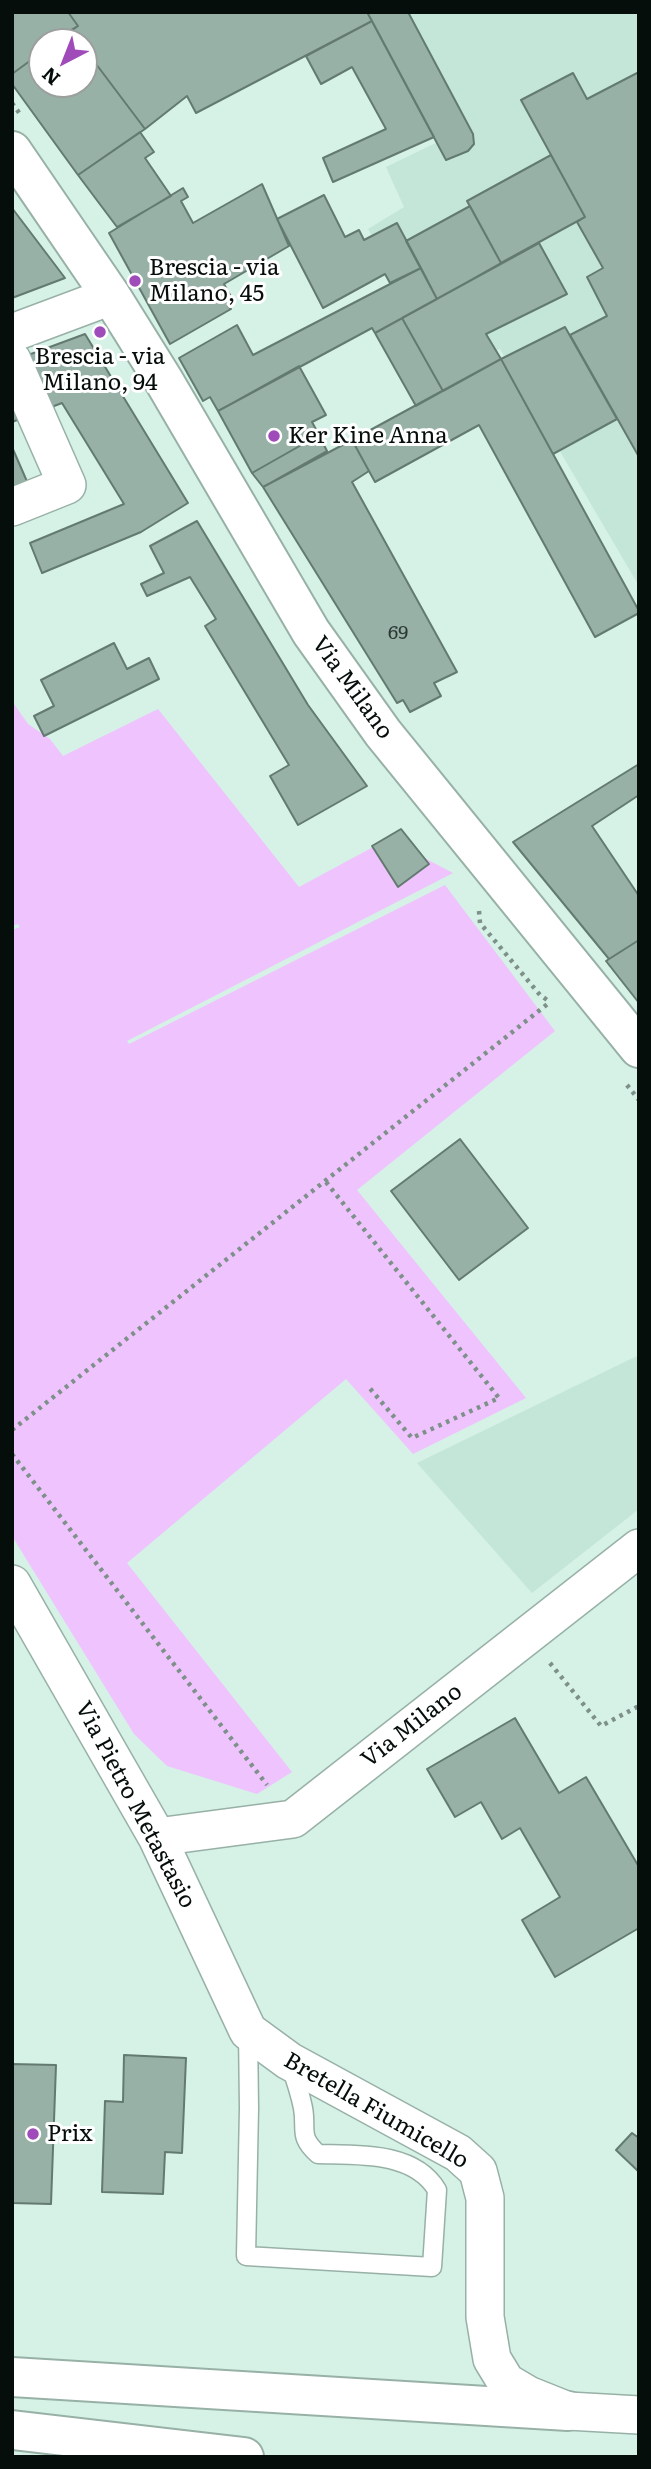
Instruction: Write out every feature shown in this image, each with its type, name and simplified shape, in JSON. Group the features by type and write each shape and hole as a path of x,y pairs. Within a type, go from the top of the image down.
{"main road":[{"name":"Via Milano","path":"12,151 111,296 312,632 383,733 639,1048"},
{"path":"12,2378 568,2410"},
{"path":"12,2430 244,2457"}],"street":[{"path":"12,333 111,296"},
{"path":"12,360 67,485 12,508"},
{"name":"Via Milano","path":"293,1819 639,1548"},
{"name":"Via Pietro Metastasio","path":"12,1584 157,1837 248,2031"},
{"path":"157,1837 293,1819"},
{"name":"Bretella Fiumicello","path":"248,2031 289,2061 458,2153 478,2171 485,2198 485,2317 492,2359 506,2382 528,2395 568,2410 639,2415"}],"lane":[{"path":"248,2031 246,2256 432,2267 437,2190 431,2179 416,2167 395,2161 318,2154 308,2145 303,2133 304,2111 289,2061"}],"path":[{"path":"12,1430 550,1002"},
{"path":"326,1182 499,1398 412,1438 367,1385"},
{"path":"12,1454 293,1819"},
{"path":"527,1635 601,1726 639,1706"}],"shaded area":[{"path":"377,12 639,12 639,586 500,349 445,367 368,229 404,207 386,167 444,139"},
{"path":"12,701 28,724 50,739 63,756 158,709 299,887 388,839 453,873 127,1041 129,1044 445,885 555,1031 357,1190 526,1398 413,1454 346,1379 127,1563 292,1772 257,1794 167,1766 134,1734 12,1536 12,930 20,927 18,924 12,926"},
{"path":"639,1355 639,1509 532,1593 417,1463"}],"building":[{"path":"12,12 68,12 78,26 75,28 28,28 28,62 12,74"},
{"path":"68,12 367,12 372,21 196,113 187,96 145,129 98,67 98,28 74,28 78,26"},
{"path":"367,12 408,12 473,134 474,144 468,151 446,160"},
{"path":"372,21 434,137 333,182 323,158 386,129 352,67 321,84 306,56"},
{"path":"28,62 28,98 98,98 98,67 145,129 78,175 12,84 12,74"},
{"path":"639,72 639,457 570,335 607,316 587,277 603,268 577,222 585,217 521,100 573,73 587,99"},
{"path":"140,132 154,152 145,158 171,196 117,227 78,175"},
{"path":"551,155 585,217 501,263 467,201"},
{"path":"262,184 289,246 224,284 234,302 228,306 231,309 170,344 109,233 183,188 188,197 181,201 193,223"},
{"path":"324,195 345,237 359,230 364,240 397,223 421,268 390,283 385,274 323,308 277,219"},
{"path":"470,206 501,263 437,299 406,241"},
{"path":"12,208 65,278 12,298"},
{"path":"539,243 567,294 486,334 501,359 443,391 402,318"},
{"path":"421,268 437,299 375,333 372,328 218,411 210,397 203,401 179,358 237,325 253,355"},
{"path":"402,318 443,391 416,406 375,333"},
{"path":"565,327 617,419 553,454 501,359"},
{"path":"85,334 188,503 141,532 42,573 30,543 124,504 62,403 12,422 12,361"},
{"path":"501,359 639,611 595,637 479,425 375,482 352,440"},
{"path":"299,366 326,415 312,422 319,435 252,473 218,411"},
{"path":"319,435 327,451 263,487 252,473"},
{"path":"352,440 369,471 352,482 457,672 434,683 441,696 410,712 403,700 397,703 263,487"},
{"path":"12,447 29,486 12,493"},
{"path":"197,521 308,705 367,786 298,825 270,776 289,765 205,626 216,619 190,577 147,596 141,584 164,573 150,546"},
{"path":"114,643 127,669 149,658 159,679 44,736 34,716 54,706 41,680"},
{"path":"639,764 639,795 592,826 639,896 639,940 609,959 513,842"},
{"path":"401,829 429,864 398,887 372,846"},
{"path":"639,940 639,1003 606,961"},
{"path":"460,1139 528,1228 459,1280 391,1191"},
{"path":"515,1718 559,1793 586,1777 639,1867 639,1928 555,1977 522,1920 560,1897 520,1828 502,1839 481,1802 455,1817 427,1769"},
{"path":"124,2055 186,2058 182,2153 165,2152 163,2194 102,2192 105,2101 123,2102"},
{"name":"Prix","path":"12,2064 56,2065 51,2204 12,2203"},
{"path":"632,2133 639,2138 639,2172 616,2150"}],"place":[{"name":"Brescia - via Milano, 45","path":"135,281"},
{"name":"Brescia - via Milano, 94","path":"100,332"},
{"name":"Ker Kine Anna","path":"274,436"},
{"name":"Prix","path":"33,2134"}]}
